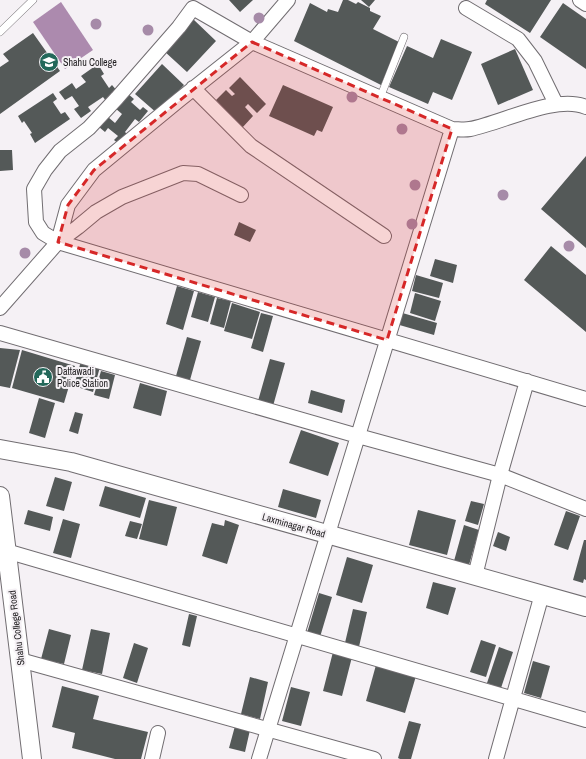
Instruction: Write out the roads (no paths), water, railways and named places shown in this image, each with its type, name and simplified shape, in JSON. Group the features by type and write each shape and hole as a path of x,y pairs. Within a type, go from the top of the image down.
{"street":[{"path":"58,242 68,205 94,170 193,88 252,42 288,0"},
{"path":"580,0 586,4"},
{"path":"586,107 579,104 556,104 469,129 452,129 252,42 193,8 179,27 117,98 89,128 60,152 41,176 34,189 36,222 43,233 58,242 586,399"},
{"path":"466,8 518,39 535,61 556,104"},
{"path":"193,88 251,146 384,236"},
{"path":"259,759 452,129"},
{"path":"0,308 58,242 96,212 122,197 183,173 198,174 242,195"},
{"path":"0,333 358,436 500,475 586,509"},
{"path":"475,576 500,475 527,381"},
{"name":"Laxminagar Road","path":"0,449 71,462 586,607"},
{"name":"Shahu College Road","path":"0,496 6,551 5,583 20,660 32,759"},
{"path":"6,551 586,720"},
{"path":"496,759 542,594"},
{"path":"20,660 374,759"},
{"path":"152,759 158,733"}],"lane":[{"path":"0,32 33,0"},
{"path":"380,98 404,37"}],"place":[{"name":"Shahu College","path":"49,62"},
{"name":"Dattawadi Police Station","path":"43,377"}]}
